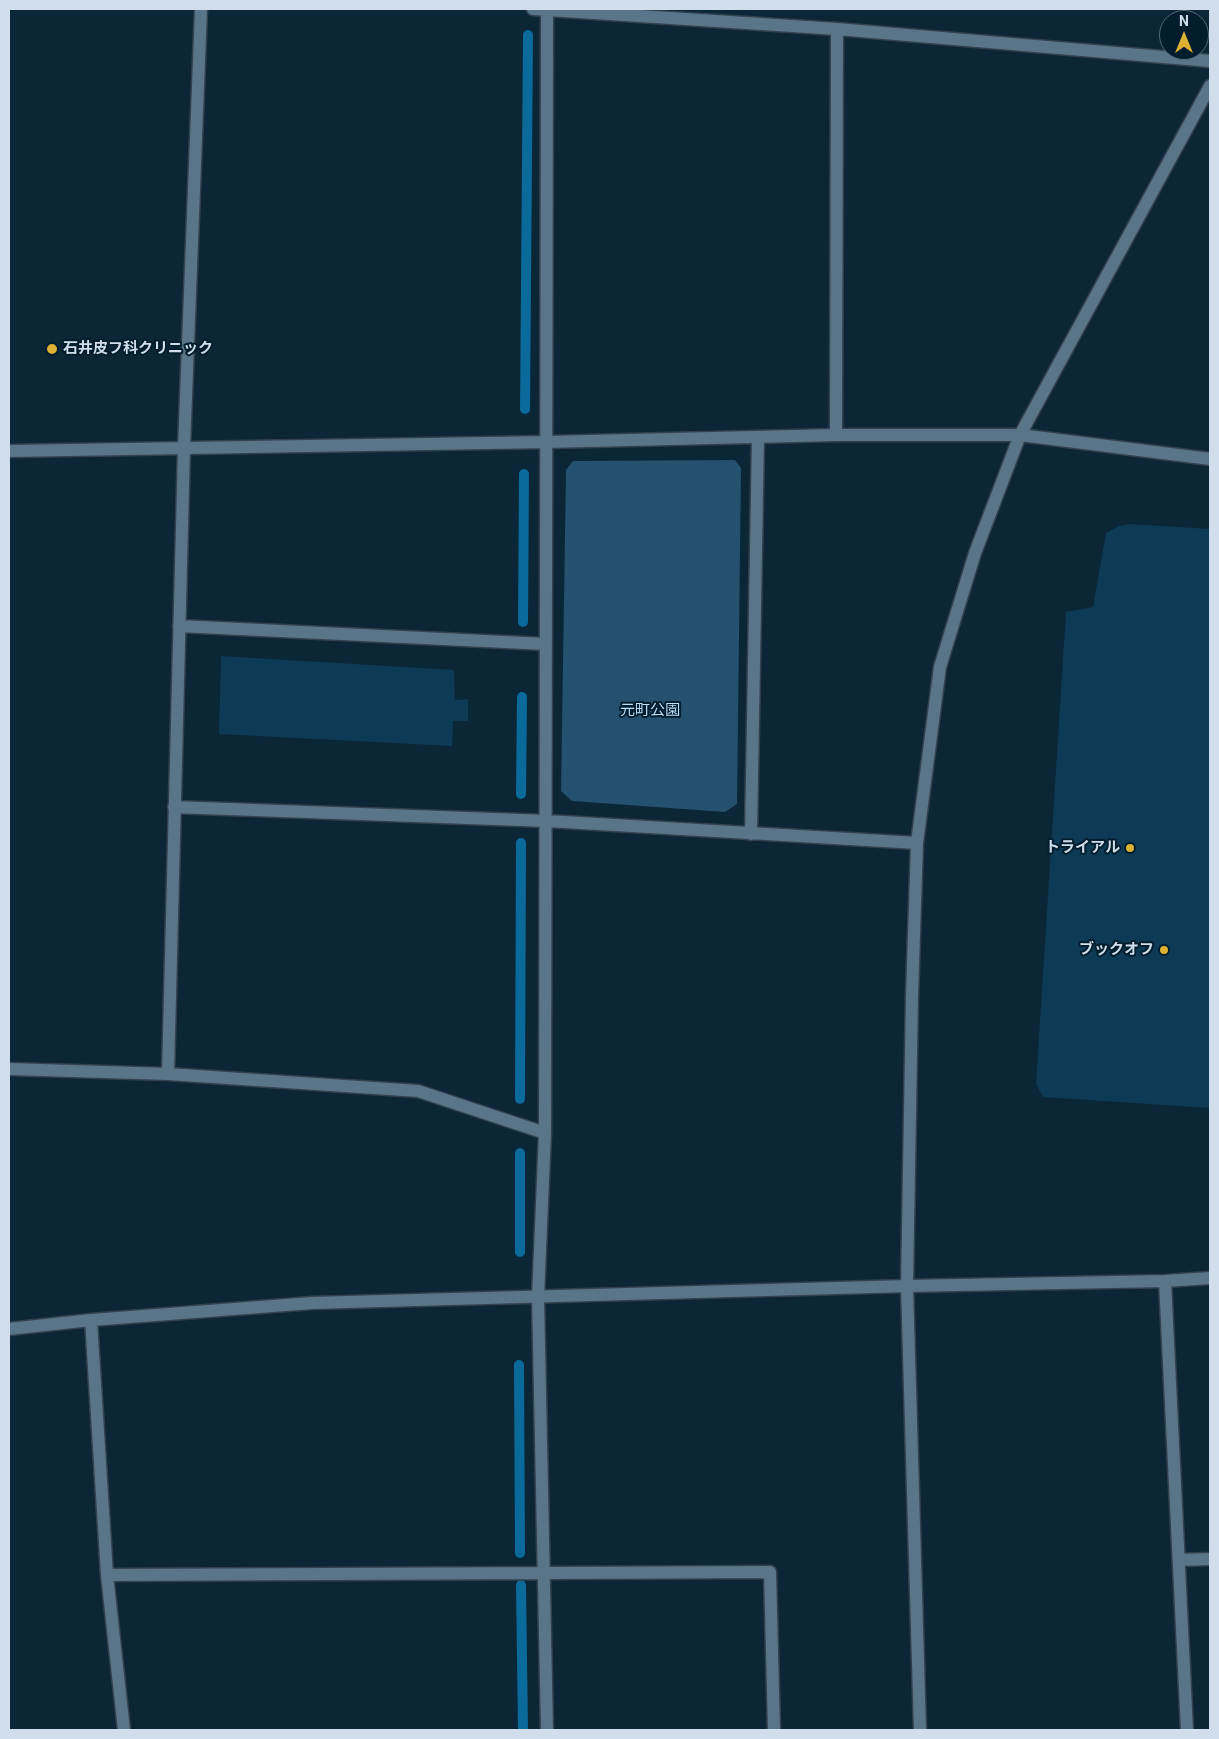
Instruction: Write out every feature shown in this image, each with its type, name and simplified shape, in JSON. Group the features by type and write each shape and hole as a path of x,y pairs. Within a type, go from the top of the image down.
{"street":[{"path":"168,1074 184,448 200,9"},
{"path":"533,9 837,29 1210,61"},
{"path":"547,9 545,1134 538,1297 547,1730"},
{"path":"836,435 837,29"},
{"path":"920,1730 906,1286 917,843 940,667 975,553 1020,435 1210,86"},
{"path":"9,451 836,435 1020,435 1210,459"},
{"path":"751,834 758,437"},
{"path":"179,626 545,644"},
{"path":"174,807 547,821 917,843"},
{"path":"9,1069 168,1074 418,1091 545,1134"},
{"path":"9,1330 91,1320 312,1304 906,1286 1164,1281 1210,1278"},
{"path":"1164,1281 1187,1730"},
{"path":"91,1320 107,1575 124,1730"},
{"path":"1179,1560 1210,1559"},
{"path":"107,1575 770,1572 774,1730"}],"green space":[{"name":"元町公園","path":"735,460 741,468 737,804 725,812 572,801 561,791 566,470 573,461"}],"building":[{"name":"トライアル","path":"1131,524 1210,529 1210,1108 1043,1097 1036,1084 1066,612 1093,607 1106,533 1119,526"},
{"path":"221,656 454,670 455,700 468,699 468,721 453,721 452,746 219,734"}],"waterway":[{"path":"525,409 528,35"},
{"path":"523,622 524,474"},
{"path":"521,794 522,697"},
{"path":"520,1099 521,843"},
{"path":"520,1153 520,1252"},
{"path":"519,1365 520,1553"},
{"path":"521,1585 523,1730"}],"place":[{"name":"石井皮フ科クリニック","path":"52,349"},
{"name":"トライアル","path":"1130,848"},
{"name":"ブックオフ","path":"1164,950"}]}
